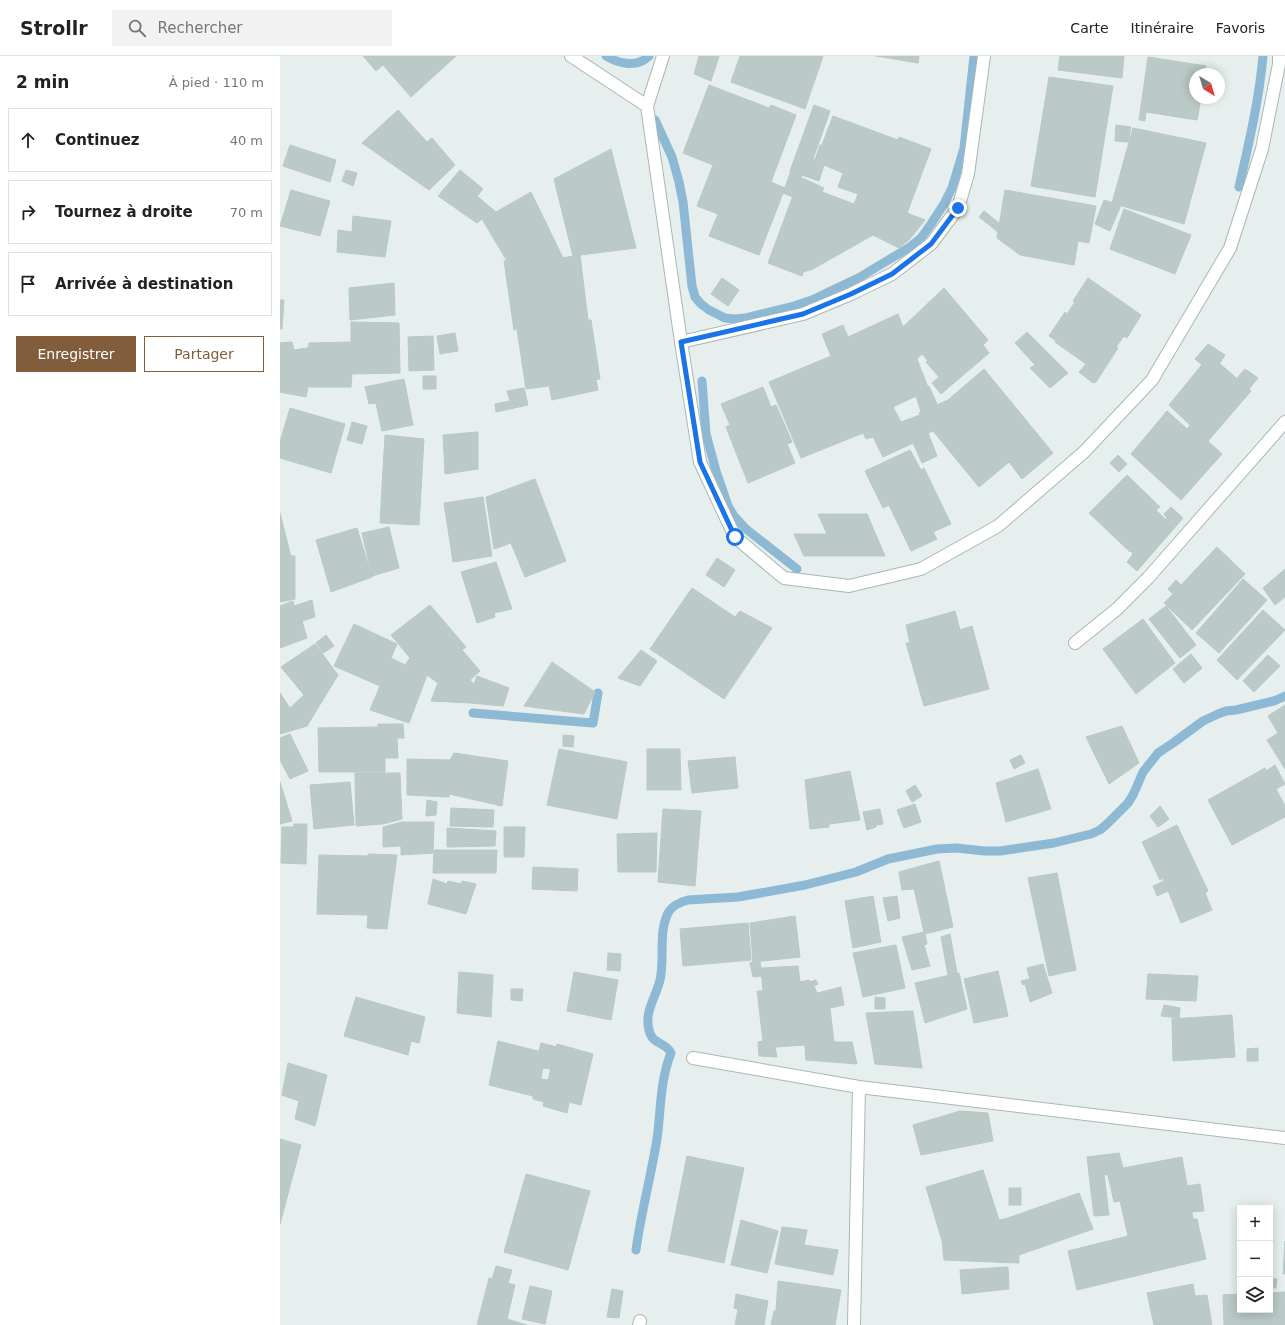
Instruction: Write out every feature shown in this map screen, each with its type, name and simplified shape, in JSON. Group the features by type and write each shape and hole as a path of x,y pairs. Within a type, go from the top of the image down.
{"street":[{"path":"571,56 647,106"},
{"path":"664,56 647,106 700,462 735,537 784,578 849,586 921,569 998,526 1084,452 1152,380 1230,248 1262,149 1279,64 1279,56"},
{"path":"681,342 803,314 851,294 892,274 931,244 958,208 968,174 984,56"},
{"path":"1075,643 1116,609 1148,578 1285,422"},
{"path":"693,1058 859,1087 1285,1138"},
{"path":"854,1325 859,1087"}],"building":[{"path":"363,56 456,56 411,97 383,65 376,71"},
{"path":"699,56 719,56 711,81 694,74"},
{"path":"740,56 823,56 805,109 731,82"},
{"path":"876,56 919,56 918,63"},
{"path":"1060,56 1124,56 1122,78 1058,70"},
{"path":"1148,57 1206,66 1206,68 1189,68 1189,104 1200,104 1197,120 1146,112 1145,121 1139,120"},
{"path":"1049,77 1113,86 1095,197 1031,186"},
{"path":"709,85 769,108 771,105 796,115 771,182 785,188 759,255 709,236 718,214 697,206 713,165 683,153"},
{"path":"814,105 830,111 813,159 815,160 833,116 898,140 899,137 931,149 907,213 925,220 909,240 899,248 873,235 813,269 803,272 802,276 768,263 800,177 824,188 822,192 854,204 858,194 838,187 843,173 824,165 819,181 790,171"},
{"path":"398,110 427,142 432,138 455,165 429,190 362,143"},
{"path":"1116,125 1131,127 1128,142 1115,141"},
{"path":"1133,128 1206,143 1184,224 1112,203"},
{"path":"290,145 336,160 330,182 283,166"},
{"path":"611,149 636,248 580,255 588,320 591,320 600,379 526,389 517,329 514,330 504,261 507,261 482,219 477,223 438,196 460,170 483,189 477,196 496,212 531,192 563,258 573,256 554,179"},
{"path":"346,170 357,173 353,186 342,181"},
{"path":"791,171 802,175 793,197 783,193"},
{"path":"291,190 330,201 320,236 280,226"},
{"path":"1005,190 1096,206 1089,243 1078,241 1074,265 1020,255 997,238"},
{"path":"1104,200 1121,205 1110,231 1095,224"},
{"path":"1124,209 1191,235 1175,274 1110,249"},
{"path":"984,211 999,223 998,232 979,217"},
{"path":"353,216 391,221 385,257 337,252 338,230 352,232"},
{"path":"722,278 739,290 728,306 711,294"},
{"path":"1088,278 1141,315 1127,338 1124,336 1116,347 1118,348 1096,382 1093,383 1079,372 1086,364 1049,336 1065,312 1067,314 1075,302 1073,301"},
{"path":"394,283 395,315 350,320 349,288"},
{"path":"944,288 988,340 983,345 989,353 941,394 932,383 939,377 926,362 928,361 922,354 917,359 929,390 892,405 901,422 920,415 919,413 948,400 984,369 1053,453 1022,479 1009,462 979,487 933,431 928,433 937,456 922,463 913,443 883,457 873,437 866,439 863,433 801,458 769,382 831,356 822,334 843,325 848,337 898,314 903,327"},
{"path":"280,300 284,300 282,329 280,329"},
{"path":"351,322 399,323 400,373 352,374 351,387 308,387 306,397 280,392 280,343 292,342 294,350 308,348 309,343 351,342"},
{"path":"1027,332 1068,373 1050,388 1030,368 1035,365 1015,343"},
{"path":"455,333 458,351 440,354 437,336"},
{"path":"433,336 434,370 409,371 408,337"},
{"path":"1208,344 1225,355 1220,363 1210,355 1202,365 1195,359"},
{"path":"1210,355 1251,391 1208,441 1222,454 1181,500 1131,454 1167,411 1187,429 1190,425 1169,405"},
{"path":"1245,369 1258,378 1249,389 1237,378"},
{"path":"423,376 436,376 436,389 423,389"},
{"path":"404,379 413,425 382,431 376,403 369,404 365,387"},
{"path":"596,380 598,390 552,400 549,385"},
{"path":"928,386 937,404 921,412 916,396 893,407 892,405 929,390"},
{"path":"763,387 771,407 776,405 792,442 787,444 795,463 748,483 726,427 730,425 721,404"},
{"path":"524,388 528,405 496,412 495,404 510,401 507,391"},
{"path":"290,408 345,424 331,473 280,458 280,442"},
{"path":"352,422 367,426 362,444 347,440"},
{"path":"478,432 478,469 445,474 443,435"},
{"path":"385,435 424,439 419,525 380,523"},
{"path":"910,450 921,470 924,468 951,524 933,532 937,539 911,551 889,505 883,508 865,471"},
{"path":"1118,455 1127,464 1119,472 1110,463"},
{"path":"1127,475 1160,507 1156,510 1166,520 1167,518 1164,514 1171,507 1183,518 1137,571 1127,562 1133,554 1131,551 1130,552 1089,513"},
{"path":"535,479 566,561 525,577 511,543 494,549 486,497"},
{"path":"483,497 492,556 453,562 444,503"},
{"path":"280,513 291,557 280,556"},
{"path":"818,514 867,514 885,556 804,556 794,534 827,534"},
{"path":"389,527 399,568 372,576 362,533"},
{"path":"357,528 372,577 331,592 316,540"},
{"path":"1217,547 1245,574 1192,630 1164,603 1173,594 1168,589 1176,580 1181,585"},
{"path":"280,556 295,556 295,599 280,602"},
{"path":"717,558 735,570 724,587 706,575"},
{"path":"496,562 512,609 494,613 495,617 477,623 461,572"},
{"path":"1285,569 1285,597 1275,605 1263,588"},
{"path":"1243,579 1267,600 1219,653 1196,633"},
{"path":"692,588 735,617 740,611 772,628 724,699 650,649"},
{"path":"312,600 315,617 302,621 307,638 280,648 280,606 293,601 294,606"},
{"path":"430,605 466,647 462,650 480,671 470,680 474,684 477,676 509,688 503,706 431,701 438,683 427,675 409,723 370,710 380,686 334,666 354,624 397,644 391,658 405,665 410,658 391,635"},
{"path":"1166,606 1196,645 1180,658 1149,619"},
{"path":"1263,610 1285,630 1237,680 1217,660"},
{"path":"955,611 960,630 972,626 989,689 924,706 906,643 910,643 906,625"},
{"path":"1143,619 1175,663 1136,694 1103,649"},
{"path":"326,635 334,646 323,653 316,643"},
{"path":"315,644 338,675 307,726 280,734 280,693 290,708 304,695 281,667"},
{"path":"641,650 657,661 640,686 618,678"},
{"path":"1191,654 1202,668 1184,683 1173,669"},
{"path":"1268,655 1280,666 1254,692 1243,681"},
{"path":"552,662 595,692 584,714 524,706"},
{"path":"1285,705 1285,769 1267,740 1278,733 1268,716"},
{"path":"378,724 403,724 404,738 397,738 398,758 385,758 385,772 319,772 318,728 378,727"},
{"path":"1122,726 1139,763 1109,784 1086,737"},
{"path":"290,734 308,771 290,779 280,760 280,738"},
{"path":"563,735 574,736 573,747 563,746"},
{"path":"559,749 627,762 617,819 547,805"},
{"path":"647,749 680,749 681,790 647,790"},
{"path":"454,753 508,761 502,806 449,794 449,797 407,795 407,759 450,760"},
{"path":"1021,755 1025,763 1014,769 1010,760"},
{"path":"735,757 738,788 692,793 688,761"},
{"path":"1275,765 1285,784 1276,789 1266,771"},
{"path":"1265,768 1285,806 1285,817 1232,845 1208,800"},
{"path":"1038,769 1051,809 1006,822 996,783"},
{"path":"850,771 860,820 829,824 829,827 810,829 805,780"},
{"path":"355,773 400,773 402,819 383,824 356,826"},
{"path":"280,782 292,821 280,824"},
{"path":"350,782 354,825 314,829 310,785"},
{"path":"915,785 922,796 912,802 906,791"},
{"path":"427,800 437,802 436,815 426,816"},
{"path":"915,804 921,822 904,828 897,810"},
{"path":"1160,806 1169,819 1158,827 1150,816"},
{"path":"451,808 494,810 493,827 450,826"},
{"path":"663,809 701,811 695,886 658,882"},
{"path":"880,809 883,824 876,825 876,827 867,830 863,812"},
{"path":"402,822 434,822 433,853 401,855 401,846 383,847 383,827"},
{"path":"294,824 307,824 306,864 281,863 282,827 293,827"},
{"path":"1177,825 1208,891 1205,893 1212,910 1181,923 1163,878 1160,880 1142,842"},
{"path":"504,827 525,827 524,857 504,857"},
{"path":"447,828 496,831 495,846 447,847"},
{"path":"657,833 656,872 618,872 617,834"},
{"path":"434,850 497,850 496,873 433,873"},
{"path":"368,854 397,855 387,929 367,928 368,915 317,914 319,855 368,856"},
{"path":"939,861 953,927 925,934 927,944 924,945 930,966 912,970 902,937 924,932 914,889 902,890 899,872"},
{"path":"533,867 578,869 577,891 532,889"},
{"path":"1057,873 1076,970 1049,976 1028,878"},
{"path":"433,879 447,884 448,881 461,884 462,881 476,884 466,914 428,904"},
{"path":"1164,881 1168,891 1157,896 1153,886"},
{"path":"873,896 881,942 853,948 845,901"},
{"path":"897,896 900,918 888,921 883,898"},
{"path":"795,916 800,957 753,962 750,923"},
{"path":"748,923 751,960 683,966 680,929"},
{"path":"950,934 957,973 948,975 941,937"},
{"path":"896,945 905,988 863,997 853,953"},
{"path":"608,953 621,954 620,971 607,970"},
{"path":"760,962 762,976 753,977 750,963"},
{"path":"1043,964 1052,993 1030,1002 1025,984 1023,985 1021,981 1030,979 1027,968"},
{"path":"798,966 802,997 841,987 844,1005 830,1008 834,1042 852,1042 857,1064 806,1060 805,1045 775,1047 777,1057 759,1056 758,1042 763,1041 757,991 763,991 761,968"},
{"path":"998,971 1008,1016 974,1023 964,979"},
{"path":"459,972 493,975 491,1017 457,1013"},
{"path":"574,972 618,980 611,1020 567,1011"},
{"path":"959,973 967,1009 925,1023 915,983"},
{"path":"1148,974 1198,976 1196,1001 1146,999"},
{"path":"809,980 810,982 816,980 818,984 814,986 817,993 802,997 800,982"},
{"path":"511,989 523,989 522,1001 511,1000"},
{"path":"356,997 425,1017 419,1043 411,1041 408,1055 344,1036"},
{"path":"875,997 885,998 885,1009 875,1009"},
{"path":"1164,1005 1180,1008 1179,1018 1161,1016"},
{"path":"913,1011 922,1068 875,1064 866,1013"},
{"path":"1232,1015 1235,1057 1173,1061 1172,1019"},
{"path":"498,1041 546,1053 537,1097 489,1085"},
{"path":"541,1043 557,1047 551,1069 543,1068 546,1053 539,1051"},
{"path":"557,1044 593,1054 581,1105 544,1096"},
{"path":"1258,1048 1258,1061 1247,1061 1247,1049"},
{"path":"288,1063 327,1075 315,1126 295,1119 299,1101 282,1095"},
{"path":"541,1079 548,1080 544,1096 569,1103 567,1113 543,1106 544,1102 533,1099 533,1096 537,1097"},
{"path":"960,1111 988,1113 993,1141 921,1155 913,1125"},
{"path":"280,1139 301,1145 280,1224"},
{"path":"1119,1153 1123,1168 1107,1171 1108,1175 1104,1174 1109,1215 1094,1216 1087,1157"},
{"path":"687,1156 744,1168 724,1263 668,1251"},
{"path":"1182,1157 1193,1219 1197,1219 1206,1259 1077,1290 1068,1251 1128,1236 1120,1201 1114,1202 1107,1171"},
{"path":"983,1170 999,1220 1079,1193 1093,1229 1019,1255 1019,1263 944,1260 942,1241 926,1187"},
{"path":"526,1174 590,1191 568,1270 504,1252"},
{"path":"1200,1184 1204,1211 1192,1212 1187,1186"},
{"path":"1009,1188 1021,1188 1021,1205 1009,1205"},
{"path":"741,1220 778,1231 767,1273 731,1265"},
{"path":"782,1227 807,1230 804,1245 838,1250 833,1275 775,1264"},
{"path":"1285,1241 1285,1274 1283,1274"},
{"path":"496,1266 512,1270 508,1283 492,1279"},
{"path":"1008,1267 1009,1289 962,1294 960,1270"},
{"path":"489,1278 515,1285 507,1319 527,1325 477,1325"},
{"path":"1273,1278 1277,1279 1276,1288 1273,1288"},
{"path":"778,1281 841,1290 835,1325 771,1325 774,1311 776,1311"},
{"path":"1193,1284 1195,1296 1207,1295 1212,1325 1154,1325 1147,1293"},
{"path":"530,1286 552,1291 545,1324 522,1319"},
{"path":"612,1289 623,1291 619,1318 607,1317"},
{"path":"1285,1292 1285,1325 1224,1325 1223,1295 1237,1294 1237,1313 1273,1313 1273,1293"},
{"path":"736,1294 768,1301 764,1325 735,1325 738,1309 734,1308"}],"waterway":[{"path":"606,56 628,64 639,62 649,56"},
{"path":"655,120 672,157 679,182 683,202 692,286 695,297 709,310 725,318 745,318 812,300 860,277 910,247 921,238 944,204 952,188 964,148 974,56"},
{"path":"1239,187 1250,138 1263,56"},
{"path":"702,381 706,434 716,471 728,506 734,516 746,529 797,569"},
{"path":"473,713 593,723 598,693"},
{"path":"636,1250 657,1139 663,1084 667,1063 671,1053 669,1049 656,1041 651,1035 648,1017 660,980 663,929 668,913 674,906 688,900 738,897 805,885 856,872 888,859 937,849 956,848 1000,851 1054,843 1091,834 1100,830 1128,803 1143,772 1158,753 1203,721 1218,714 1274,701 1285,696"}],"route":[{"path":"735,537 700,462 681,342 803,314 851,294 892,274 931,244 958,208"}]}
